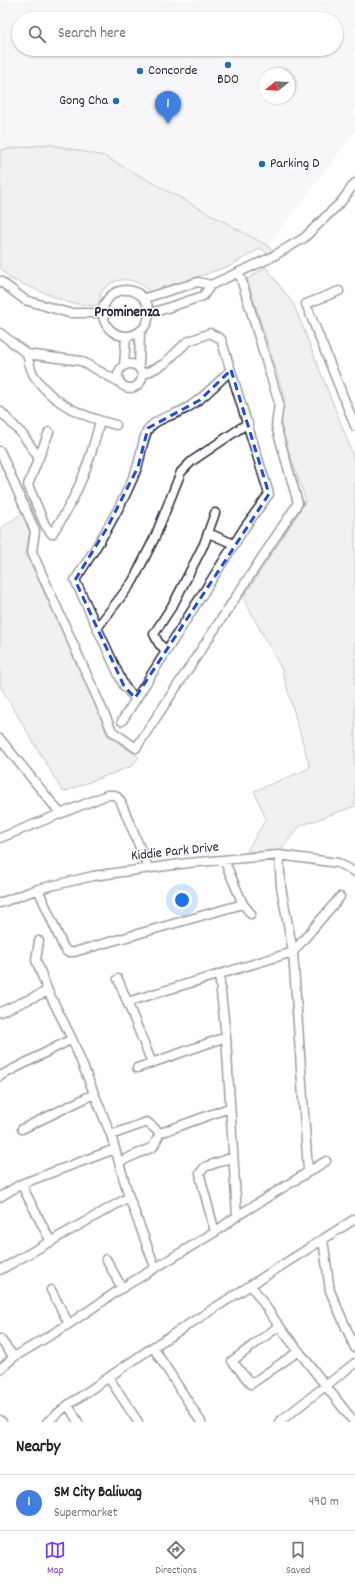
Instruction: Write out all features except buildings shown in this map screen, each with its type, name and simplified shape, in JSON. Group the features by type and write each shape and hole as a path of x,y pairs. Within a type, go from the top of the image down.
{"street":[{"path":"150,314 203,296 211,285 270,258 304,238 341,202 355,183"},
{"path":"0,450 35,530 32,552 112,731 136,748 298,503 276,426 279,403 240,272"},
{"path":"0,281 25,300 69,313 103,313"},
{"path":"145,298 198,282 211,285"},
{"path":"0,333 27,354 81,361 119,382 128,389 135,388 141,382 140,332 148,321 150,314 145,298 137,292 128,290 119,291 108,300 103,313 104,320 113,332 126,336 140,332"},
{"path":"339,291 306,304 354,421"},
{"path":"122,721 135,698 234,544 269,494 221,339 210,333 187,342 164,364 141,372"},
{"path":"124,366 126,336"},
{"path":"27,354 34,376 48,392 77,413 116,425"},
{"path":"119,382 118,372 124,366 132,364 141,372"},
{"path":"135,698 124,686 76,580 107,528 138,467 148,428 156,421 174,415 200,400 231,370"},
{"path":"0,411 23,435 39,458"},
{"path":"49,432 28,485 45,525 52,534 68,512 79,490 88,466 100,421"},
{"path":"97,628 133,581 155,538 181,472 192,461 248,423"},
{"path":"166,650 159,644 154,634 174,603 208,533 215,513"},
{"path":"208,533 234,544"},
{"path":"0,739 60,813"},
{"path":"0,838 107,795 115,795 120,800 148,867"},
{"path":"279,855 281,887 289,922 293,952 308,1171"},
{"name":"Kiddie Park Drive","path":"0,903 38,889 92,876 148,867 279,855 338,863 355,872"},
{"path":"224,860 243,904 251,914"},
{"path":"38,889 67,952 74,952 243,904"},
{"path":"127,1002 293,952 340,898"},
{"path":"39,941 36,960 48,991 72,1039 111,1135 129,1197 155,1267"},
{"path":"219,974 226,1037 229,1108 237,1216"},
{"path":"118,979 152,1062"},
{"path":"0,1012 48,991"},
{"path":"137,1068 226,1037"},
{"path":"0,1076 72,1039"},
{"path":"22,1129 94,1094"},
{"path":"120,1162 153,1147 160,1133 229,1108"},
{"path":"111,1135 147,1122 160,1133"},
{"path":"0,1197 21,1184 115,1150"},
{"path":"215,1232 200,1173 205,1167 233,1157"},
{"path":"0,1369 14,1357 69,1324 122,1288 215,1232 237,1216 326,1161"},
{"path":"21,1184 51,1242"},
{"path":"0,1270 129,1197"},
{"path":"47,1422 68,1405 153,1347 355,1219"},
{"path":"323,1239 330,1291 355,1348"},
{"path":"106,1259 122,1288"},
{"path":"251,1285 279,1326 354,1422"},
{"path":"51,1290 69,1324"},
{"path":"279,1326 232,1361 251,1384 299,1351"},
{"path":"0,1339 14,1357"},
{"path":"153,1347 202,1422"},
{"path":"279,1422 355,1363"},
{"path":"109,1378 138,1422"},
{"path":"68,1405 78,1422"}],"highlighted area":[{"path":"231,370 269,494 135,698 124,686 75,580 107,528 138,467 148,428 200,400"}],"shaded area":[{"path":"0,0 355,0 355,132 268,246 104,156 48,144 0,150"},
{"path":"48,144 104,156 268,246 272,251 268,254 261,248 230,266 150,293 145,288 133,281 119,280 107,286 101,294 96,306 69,303 10,279 0,268 0,150"},
{"path":"266,267 294,305 349,444 355,464 355,806 300,826 283,847 273,853 247,851 266,819 254,791 310,768 282,670 243,598 306,501 280,426 285,398 247,279"},
{"path":"22,513 30,530 26,554 97,704 107,735 139,757 132,766 63,792 0,686 0,529"}],"place":[{"name":"BDO","path":"228,65"},
{"name":"Concorde","path":"140,71"},
{"name":"Gong Cha","path":"116,101"},
{"name":"SM City Baliwag","path":"168,124"},
{"name":"Parking D","path":"262,164"}],"district":[{"name":"Prominenza","path":"127,313"}]}
